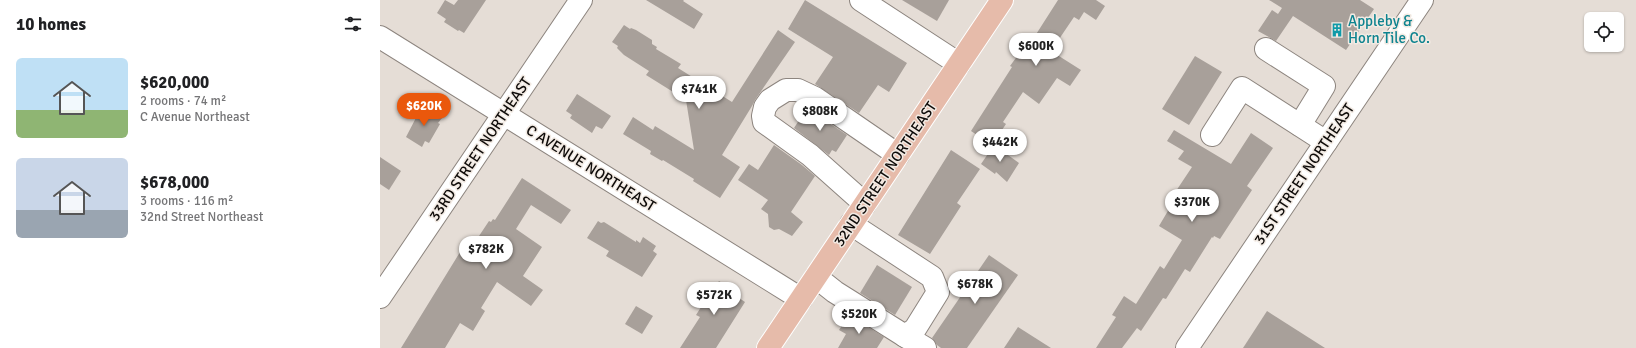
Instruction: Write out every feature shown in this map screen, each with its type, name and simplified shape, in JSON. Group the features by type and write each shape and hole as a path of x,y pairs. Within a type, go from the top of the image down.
{"main road":[{"name":"32ND STREET NORTHEAST","path":"768,348 1002,0"}],"street":[{"name":"33RD STREET NORTHEAST","path":"380,297 581,0"},
{"path":"861,0 959,64"},
{"name":"31ST STREET NORTHEAST","path":"1186,348 1422,0"},
{"name":"C AVENUE NORTHEAST","path":"380,37 801,299"},
{"path":"1266,49 1324,86 1300,125"},
{"path":"1212,135 1242,88 1326,142"},
{"path":"865,204 810,155 764,122 763,116 765,107 770,100 786,90 798,90 815,98 898,155"},
{"path":"1317,98 1344,116"},
{"path":"851,224 870,238 932,277 938,292 915,329 905,336"},
{"path":"816,277 835,292 925,348"}],"building":[{"path":"445,0 454,5 458,0 486,0 464,33 444,22 446,19 437,13"},
{"path":"646,0 684,0 683,1 703,14 694,29"},
{"path":"805,0 907,63 889,92 878,85 859,113 815,84 833,57 788,29"},
{"path":"902,0 949,0 937,21"},
{"path":"1058,0 1096,0 1105,6 1096,20 1084,12 1079,20 1074,17 1051,51 1081,70 1070,86 1057,78 1039,104 1023,92 1003,122 1006,124 992,145 971,131 1012,67 1010,66 1023,48 1026,50"},
{"name":"Appleby & Horn Tile Co.","path":"1269,0 1360,0 1374,9 1346,50 1293,16 1276,41 1258,31 1272,10 1278,14 1282,8"},
{"path":"624,25 630,29 636,30 652,40 652,44 657,47 656,49 681,64 678,68 732,102 778,30 795,42 755,100 722,155 740,167 720,198 693,181 694,179 663,160 662,161 650,154 651,151 623,134 633,117 653,130 655,126 694,150 686,100 646,75 649,71 624,55 617,48 618,46 612,42"},
{"path":"1195,56 1222,72 1189,125 1162,109"},
{"path":"577,94 611,116 602,129 596,126 592,133 570,118 572,115 566,111"},
{"path":"425,107 442,118 438,123 440,124 429,143 425,141 422,147 406,137 419,112 422,113"},
{"path":"807,108 847,135 836,152 832,150 829,155 794,128"},
{"path":"1174,130 1231,164 1251,133 1273,148 1247,186 1252,190 1220,239 1214,236 1213,238 1212,237 1190,272 1185,269 1166,299 1163,298 1141,331 1137,328 1122,348 1096,348 1116,317 1112,315 1124,296 1136,304 1160,266 1164,269 1182,240 1159,226 1175,199 1172,197 1192,167 1178,159 1184,151 1167,141"},
{"path":"774,145 815,176 791,212 803,222 792,236 779,229 774,230 769,227 768,214 761,209 768,200 738,180 749,164 758,170"},
{"path":"994,145 1019,163 1007,182 996,172 995,174 981,164"},
{"path":"951,150 980,169 957,203 961,206 930,254 898,235"},
{"path":"380,157 401,171 389,190 380,184"},
{"path":"522,178 571,210 561,224 531,205 516,229 542,247 523,276 543,290 531,306 497,282 481,308 485,311 473,331 460,323 445,348 401,348 465,244 471,248 489,221 491,222 493,219 495,220"},
{"path":"598,221 601,223 604,222 636,242 636,240 640,243 643,237 656,246 653,251 657,254 642,277 606,256 609,251 587,238"},
{"path":"989,255 1018,275 967,348 941,348 932,338"},
{"path":"877,265 912,287 895,315 860,293"},
{"path":"719,281 741,295 739,298 745,302 716,348 680,348 700,317 696,315 703,304 695,298 705,283 714,288"},
{"path":"636,306 653,316 642,334 625,324"},
{"path":"1267,311 1325,348 1243,348"},
{"path":"849,315 884,337 877,348 838,348 846,334 839,330"},
{"path":"1018,327 1051,348 1004,348"}],"place":[{"name":"Appleby & Horn Tile Co.","path":"1337,30"}]}
